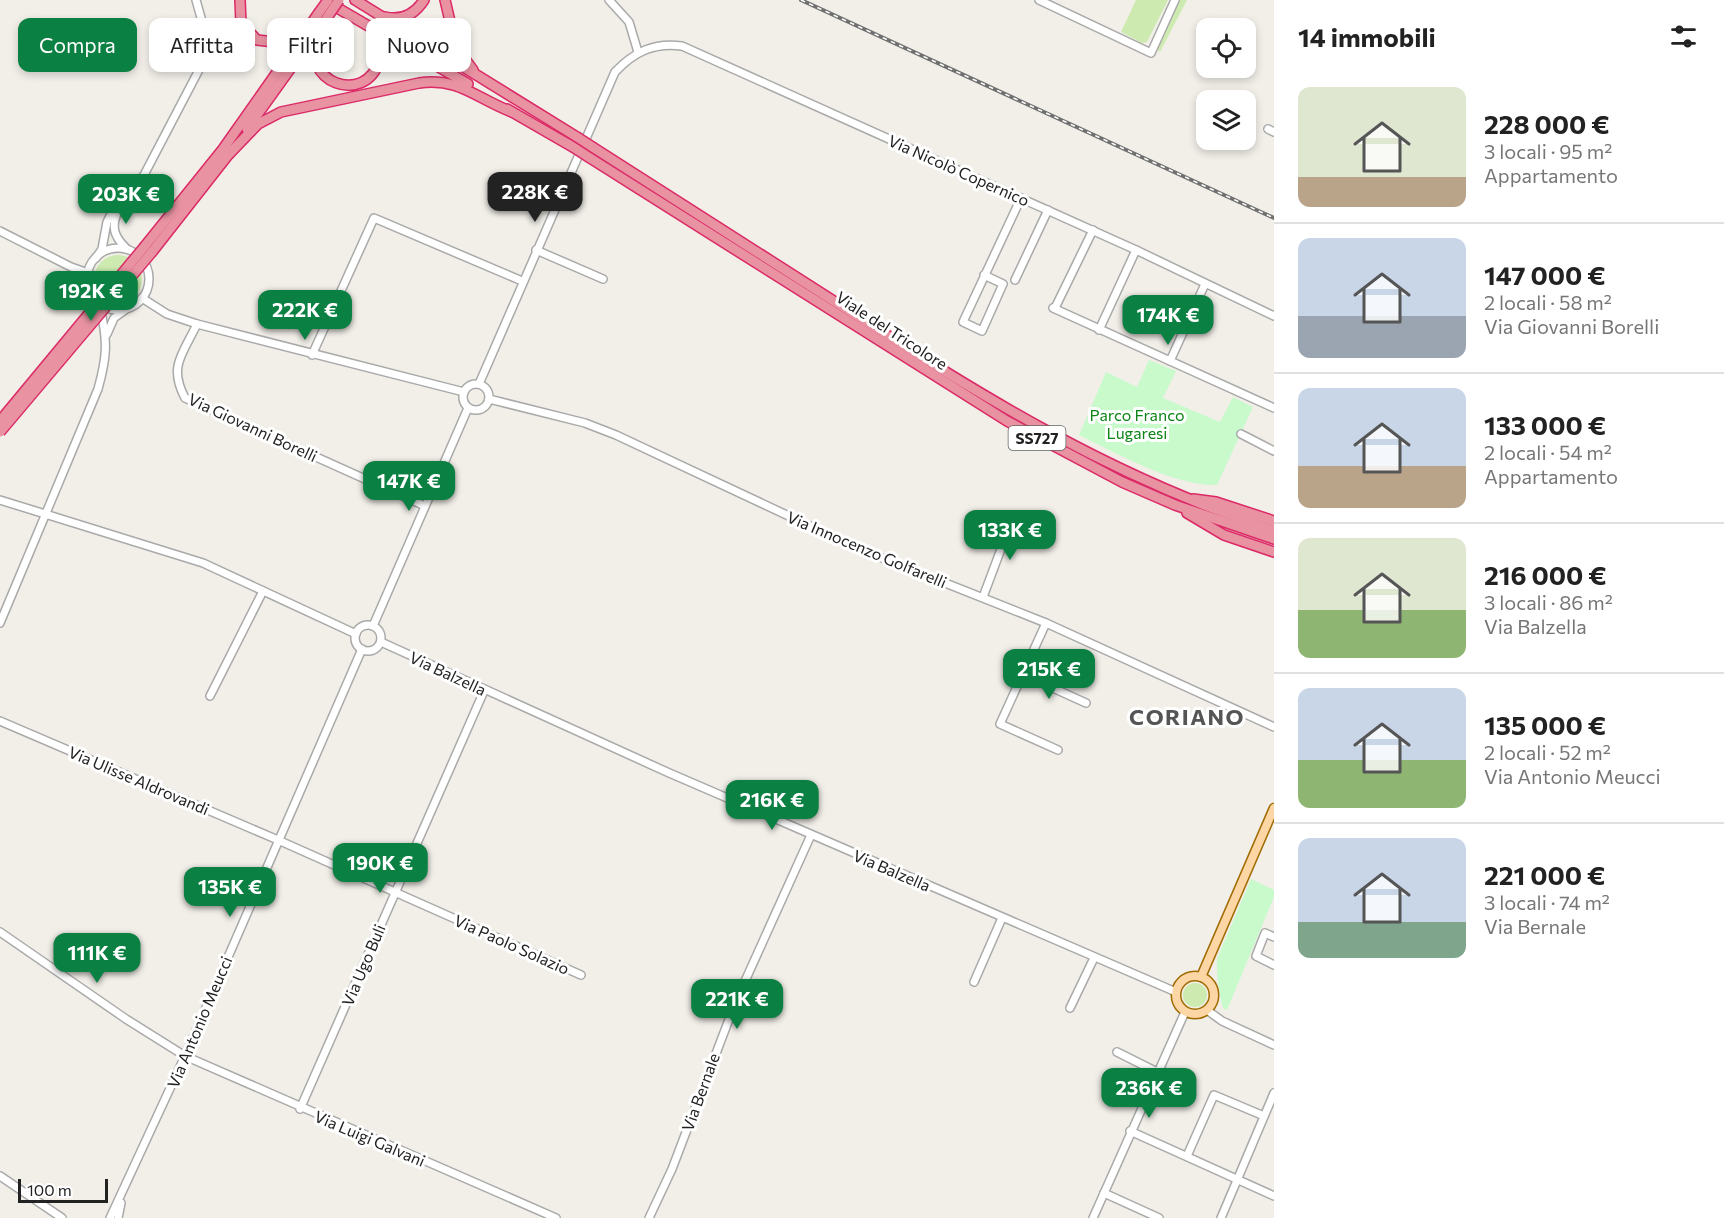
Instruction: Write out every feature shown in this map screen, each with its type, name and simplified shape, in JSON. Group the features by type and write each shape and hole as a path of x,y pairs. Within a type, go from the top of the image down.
{"highway":[{"path":"240,0 239,14 245,29 251,36 265,43 283,43 292,39 322,16"},
{"path":"323,0 366,24"},
{"path":"328,0 316,40 316,63 321,73 339,85 362,83 373,72"},
{"path":"0,432 148,249 302,37 339,0"},
{"path":"355,0 516,102"},
{"path":"377,14 399,18 410,15 424,0"},
{"path":"445,0 453,38 460,55 472,69 516,102"},
{"path":"229,154 322,16"},
{"path":"445,72 512,112"},
{"path":"0,421 229,154 258,124 281,112 419,82 439,81 456,84 492,105 512,112"},
{"name":"Viale del Tricolore","path":"516,102 577,137 805,288"},
{"name":"Viale del Tricolore","path":"512,112 1050,434 1183,498 1274,530"},
{"name":"Viale del Tricolore","path":"820,297 1007,421 1073,458 1175,505 1274,539"},
{"path":"1183,498 1216,502 1274,521"},
{"path":"1175,505 1224,535 1274,552"}],"main road":[{"path":"1201,977 1274,808"},
{"path":"1194,976 1201,977 1207,980 1214,992 1212,1005 1207,1010 1196,1014 1185,1012 1177,1003 1176,992 1182,981 1194,976"}],"street":[{"path":"0,623 44,513 98,389 107,358 107,336 99,303 89,289 88,273 102,249 107,222 144,175 201,66 205,33 196,0"},
{"path":"609,0 629,22 639,52"},
{"path":"1039,0 1150,53 1175,0"},
{"name":"Via Nicolò Copernico","path":"537,250 615,72 639,52 656,45 682,46 1093,230 1274,316"},
{"path":"984,275 1003,284 982,331 963,322 984,275 1021,198"},
{"path":"107,336 114,318 142,298 149,282 149,274 141,258 127,249 116,237 113,225 123,202"},
{"path":"1015,280 1048,210"},
{"path":"312,356 374,218 522,281"},
{"path":"1093,230 1054,308 1274,408"},
{"path":"0,231 71,267 88,273"},
{"path":"96,258 110,249 127,249"},
{"path":"479,384 537,250 603,279"},
{"path":"1099,330 1136,250"},
{"path":"1170,361 1205,284"},
{"path":"142,298 166,314 197,324 312,356 464,392"},
{"path":"99,303 117,309 127,308"},
{"name":"Via Giovanni Borelli","path":"197,324 176,368 176,381 185,398 425,506"},
{"path":"479,384 488,391 489,399 483,409 475,411 468,408 463,401 464,392 468,386 479,384"},
{"name":"Via Innocenzo Golfarelli","path":"489,399 585,423 616,435 857,548 1046,623 1274,727"},
{"path":"373,626 468,408"},
{"path":"1241,434 1274,451"},
{"path":"0,500 203,564 356,634"},
{"path":"983,597 1013,517"},
{"path":"210,696 262,591"},
{"path":"1046,623 1000,724 1058,750"},
{"path":"365,625 373,626 379,631 381,642 373,650 362,649 356,643 356,634 365,625"},
{"name":"Via Balzella","path":"381,642 484,691 811,835 1176,992"},
{"name":"Via Antonio Meucci","path":"110,1218 122,1197 185,1056 362,649"},
{"path":"1022,674 1086,703"},
{"name":"Via Ugo Buli","path":"300,1108 484,691"},
{"name":"Via Ulisse Aldrovandi","path":"0,721 278,840"},
{"name":"Via Bernale","path":"649,1218 672,1169 711,1060 811,835"},
{"name":"Via Paolo Solazio","path":"278,840 581,975"},
{"path":"975,982 1002,918"},
{"name":"Via Luigi Galvani","path":"0,932 126,1019 185,1056 556,1218"},
{"path":"1274,937 1265,933 1256,956 1274,965"},
{"path":"1070,1008 1094,958"},
{"path":"1207,1010 1222,1021 1274,1046"},
{"path":"1093,1218 1185,1012"},
{"path":"1117,1052 1157,1072"},
{"path":"1221,1218 1264,1116 1271,1108 1274,1093"},
{"path":"1187,1156 1214,1095 1264,1116"},
{"path":"1130,1131 1274,1196"},
{"path":"0,1176 62,1218"},
{"path":"1104,1192 1159,1218"},
{"name":"Via Antonio Meucci","path":"118,1218 122,1197"}],"green space":[{"path":"1136,0 1168,0 1147,42 1142,43 1121,32"},
{"path":"1179,0 1187,0 1160,52 1156,47"},
{"path":"118,255 135,262 142,279 135,296 118,303 101,296 94,279 101,262"},
{"name":"Parco Franco Lugaresi","path":"1149,360 1176,371 1163,398 1220,422 1233,397 1253,407 1217,485 1200,484 1165,475 1079,435 1106,372 1137,387"},
{"path":"1251,879 1274,890 1274,897 1227,1010 1223,1008 1220,996 1217,959"},
{"path":"1195,983 1200,984 1206,990 1206,1000 1200,1006 1195,1007 1190,1006 1184,1000 1183,995 1184,990 1190,984"}],"railway":[{"path":"801,0 1274,218"}],"district":[{"name":"CORIANO","path":"1187,716"}]}
